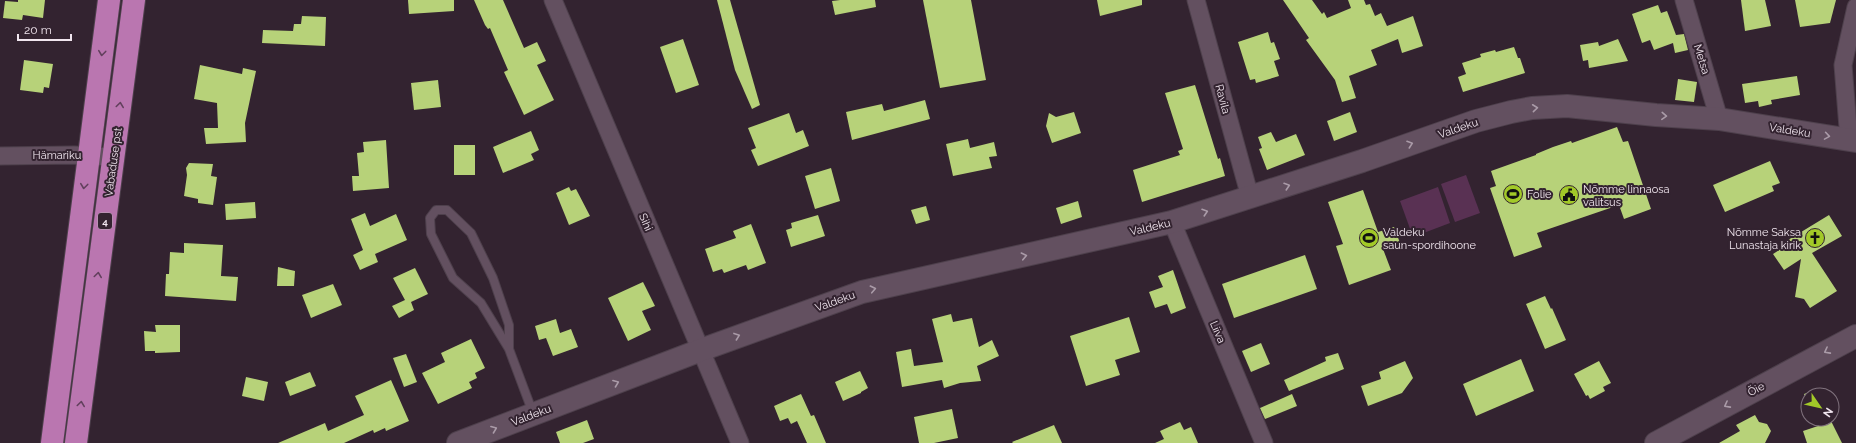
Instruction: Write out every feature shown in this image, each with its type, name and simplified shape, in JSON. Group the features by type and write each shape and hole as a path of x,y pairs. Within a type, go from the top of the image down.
{"highway":[{"path":"52,443 109,0"},
{"name":"Vabaduse pst","path":"76,443 134,0"}],"street":[{"name":"Sihi","path":"553,0 740,443"},
{"name":"Ravila","path":"1196,0 1250,198"},
{"name":"Metsa","path":"1684,0 1719,119"},
{"path":"1852,141 1843,65 1856,7"},
{"name":"Valdeku","path":"458,443 701,350 862,292 1172,222 1362,161 1476,121 1532,108 1567,106 1656,115 1719,119 1852,141"},
{"name":"Hämariku","path":"0,156 88,155 113,157"},
{"name":"Liiva","path":"1172,222 1264,443"},
{"name":"Õie","path":"1656,443 1856,336"}],"lane":[{"path":"509,349 509,325 493,278 471,234 447,210 436,210 430,218 431,234 453,278 481,303 509,349 533,414"}],"shaded area":[{"path":"1466,175 1480,213 1455,222 1441,184"},
{"path":"1438,187 1450,223 1413,237 1400,201"}],"building":[{"path":"18,0 45,0 43,18 23,15 22,20 3,18 5,1 18,2"},
{"path":"408,0 454,0 454,11 409,14"},
{"path":"474,0 503,0 524,48 537,42 546,61 537,65 554,100 524,115 504,72 508,70 490,28 488,29 485,25"},
{"path":"717,0 730,0 760,105 752,109 735,70"},
{"path":"875,0 876,7 835,15 832,1"},
{"path":"923,0 971,0 986,80 940,88"},
{"path":"1097,0 1142,0 1142,5 1100,16"},
{"path":"1283,0 1312,0 1322,14 1324,12 1327,18 1351,8 1348,0 1364,0 1366,5 1370,4 1375,16 1381,13 1387,26 1413,16 1423,46 1402,53 1398,39 1371,50 1377,65 1349,76 1356,98 1342,102 1335,80 1306,40 1309,38"},
{"path":"1741,0 1765,0 1771,26 1745,31"},
{"path":"1795,0 1836,0 1830,23 1800,27"},
{"path":"1658,5 1661,13 1667,11 1676,35 1684,34 1688,50 1675,53 1673,43 1654,50 1650,40 1642,43 1632,14"},
{"path":"302,16 326,17 325,46 262,43 263,30 293,31 294,24 301,24"},
{"path":"1268,32 1271,43 1274,42 1280,59 1274,61 1279,76 1256,83 1255,79 1250,80 1238,42"},
{"path":"683,39 699,85 676,93 660,47"},
{"path":"1618,39 1628,61 1589,68 1588,60 1583,61 1580,45 1598,42 1599,46"},
{"path":"1514,47 1518,58 1520,58 1525,73 1463,92 1458,77 1466,74 1462,63 1481,57 1480,54 1495,50 1496,52"},
{"path":"24,60 53,64 49,88 44,87 43,93 20,90"},
{"path":"200,65 242,74 243,68 256,71 245,123 246,142 206,144 204,128 218,128 217,103 194,99"},
{"path":"1797,76 1800,95 1771,100 1772,104 1759,107 1758,101 1745,103 1742,84"},
{"path":"1678,79 1697,82 1694,102 1675,100"},
{"path":"438,80 441,107 414,110 411,83"},
{"path":"1195,85 1218,159 1220,158 1225,176 1142,202 1133,170 1180,155 1178,151 1183,149 1165,93"},
{"path":"925,100 930,119 852,140 846,112 882,104 884,111"},
{"path":"1074,112 1081,133 1052,143 1046,126 1049,113 1056,117"},
{"path":"1350,112 1357,132 1334,141 1327,121"},
{"path":"789,113 796,133 803,130 809,146 758,166 751,150 756,148 748,128"},
{"path":"1617,127 1623,142 1628,141 1651,209 1624,219 1619,205 1537,233 1542,247 1514,257 1490,188 1496,186 1491,171 1536,155 1553,147 1571,141 1572,143"},
{"path":"531,131 539,150 531,154 534,160 503,173 493,147"},
{"path":"1271,132 1276,142 1296,134 1305,155 1267,170 1259,149 1262,148 1258,137"},
{"path":"968,139 970,148 994,142 997,156 989,157 992,168 953,176 946,144"},
{"path":"386,140 389,188 353,191 352,176 359,176 357,153 364,152 363,142"},
{"path":"454,145 475,145 475,175 454,175"},
{"path":"1770,161 1780,183 1772,186 1774,191 1725,212 1713,185"},
{"path":"189,163 213,164 211,176 217,177 213,205 198,203 198,199 184,196 187,175 186,168"},
{"path":"831,168 840,201 815,209 805,176"},
{"path":"569,187 571,191 576,189 590,216 569,225 556,193"},
{"name":"Valdeku saun-spordihoone","path":"1363,190 1378,232 1394,227 1400,243 1383,249 1391,270 1349,285 1336,246 1343,244 1328,202"},
{"path":"1078,201 1082,217 1061,224 1056,208"},
{"path":"255,202 256,218 226,220 225,204"},
{"path":"926,206 930,220 916,224 911,210"},
{"path":"365,213 370,226 396,214 407,240 375,254 378,262 360,270 353,255 363,250 351,219"},
{"path":"818,215 825,236 791,247 786,230 792,228 791,223"},
{"path":"1829,215 1842,236 1812,253 1837,291 1810,308 1804,299 1795,297 1801,259 1784,270 1773,254 1790,243 1788,240"},
{"path":"751,224 766,263 748,270 746,265 724,273 722,269 713,272 705,249 736,238 733,231"},
{"path":"184,243 223,245 221,276 238,277 236,301 165,296 166,274 169,274 170,252 184,253"},
{"path":"1305,255 1317,289 1234,318 1222,284"},
{"path":"278,267 295,271 294,286 277,286"},
{"path":"415,268 428,294 411,302 414,310 399,318 392,306 405,300 393,278"},
{"path":"1173,270 1186,308 1171,314 1167,304 1155,308 1149,292 1163,287 1158,276"},
{"path":"643,282 655,306 642,311 651,330 628,341 608,298"},
{"path":"333,284 342,305 311,318 302,295"},
{"path":"1545,296 1566,340 1545,349 1526,304"},
{"path":"951,314 953,322 972,318 979,347 992,340 999,356 977,366 981,381 960,383 944,388 942,380 902,387 896,352 911,349 914,366 943,362 932,319"},
{"path":"1129,317 1140,352 1115,360 1120,375 1086,386 1070,336"},
{"path":"556,319 560,333 571,329 578,347 553,356 546,338 539,340 535,326"},
{"path":"155,325 180,325 180,352 155,353 155,351 145,351 144,331 156,332"},
{"path":"471,339 485,368 475,373 477,378 469,382 472,388 438,404 422,373 445,362 441,353"},
{"path":"1261,343 1270,364 1251,372 1242,351"},
{"path":"1338,353 1344,369 1289,391 1284,380 1326,361 1325,357"},
{"path":"406,354 417,382 404,387 393,358"},
{"path":"1521,359 1534,391 1476,416 1463,384"},
{"path":"1405,361 1413,378 1402,393 1368,406 1361,386 1381,379 1379,372"},
{"path":"1599,361 1611,383 1603,387 1605,391 1590,399 1588,395 1586,396 1574,374"},
{"path":"860,371 868,388 861,393 843,401 835,382"},
{"path":"310,372 316,386 290,396 285,382"},
{"path":"246,377 268,382 264,401 242,396"},
{"path":"391,380 409,421 386,431 385,428 374,433 373,430 344,443 278,443 325,423 328,431 364,415 355,396"},
{"path":"801,394 811,416 814,415 826,443 807,443 797,421 791,424 788,418 780,421 774,406"},
{"path":"1292,394 1297,406 1265,419 1260,408"},
{"path":"952,409 958,438 934,443 919,443 914,417"},
{"path":"1755,415 1759,422 1767,424 1771,431 1765,443 1719,443 1740,431 1736,425"},
{"path":"587,420 594,439 583,443 560,443 556,432"},
{"path":"1180,422 1184,430 1191,427 1198,443 1155,443 1164,439 1160,431"},
{"path":"1054,425 1062,443 1012,442"},
{"path":"1815,427 1834,427 1842,443 1807,443 1803,431"}],"place":[{"name":"Folie","path":"1513,194"},
{"name":"Nõmme linnaosa valitsus","path":"1569,195"},
{"name":"Valdeku saun-spordihoone","path":"1369,238"},
{"name":"Nõmme Saksa Lunastaja kirik","path":"1815,238"}]}
